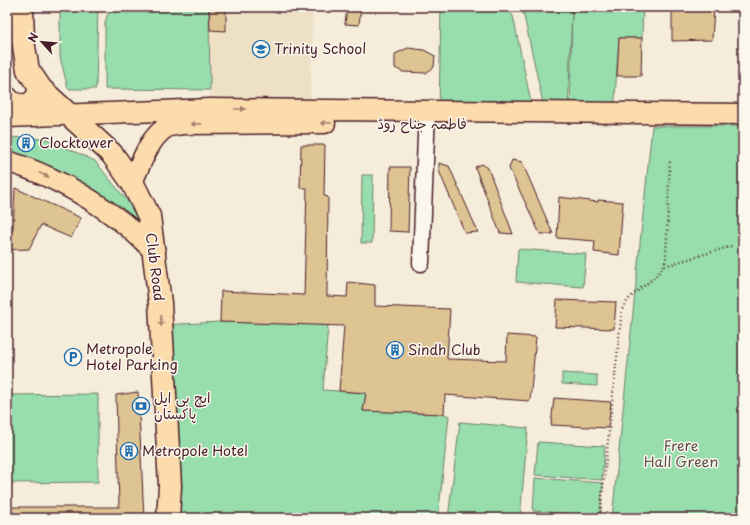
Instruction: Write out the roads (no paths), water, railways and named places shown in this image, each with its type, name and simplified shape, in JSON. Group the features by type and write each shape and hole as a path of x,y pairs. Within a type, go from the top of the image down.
{"highway":[{"name":"Club Road","path":"22,7 23,41 28,70 41,89 112,154 132,182 149,216 155,252 160,303 170,486"},
{"path":"7,98 13,104 28,106 35,100 41,89"},
{"path":"168,518 170,486"},
{"path":"170,486 181,518"}],"main road":[{"name":"فاطمہ جناح روڈ","path":"7,117 210,109 743,126"},
{"name":"فاطمہ جناح روڈ","path":"132,182 146,152 156,138 168,127 183,124 427,117 743,114"},
{"path":"7,161 34,170 81,193 119,219 155,252"}],"lane":[{"path":"421,263 427,117"}],"place":[{"name":"Trinity School","path":"261,49"},
{"name":"Clocktower","path":"26,143"},
{"name":"Sindh Club","path":"395,350"},
{"name":"Metropole Hotel Parking","path":"73,357"},
{"name":"ایچ بی ایل پاکستان","path":"141,406"},
{"name":"Metropole Hotel","path":"129,451"}],"park label":[{"name":"Frere Hall Green","path":"681,454"}]}
